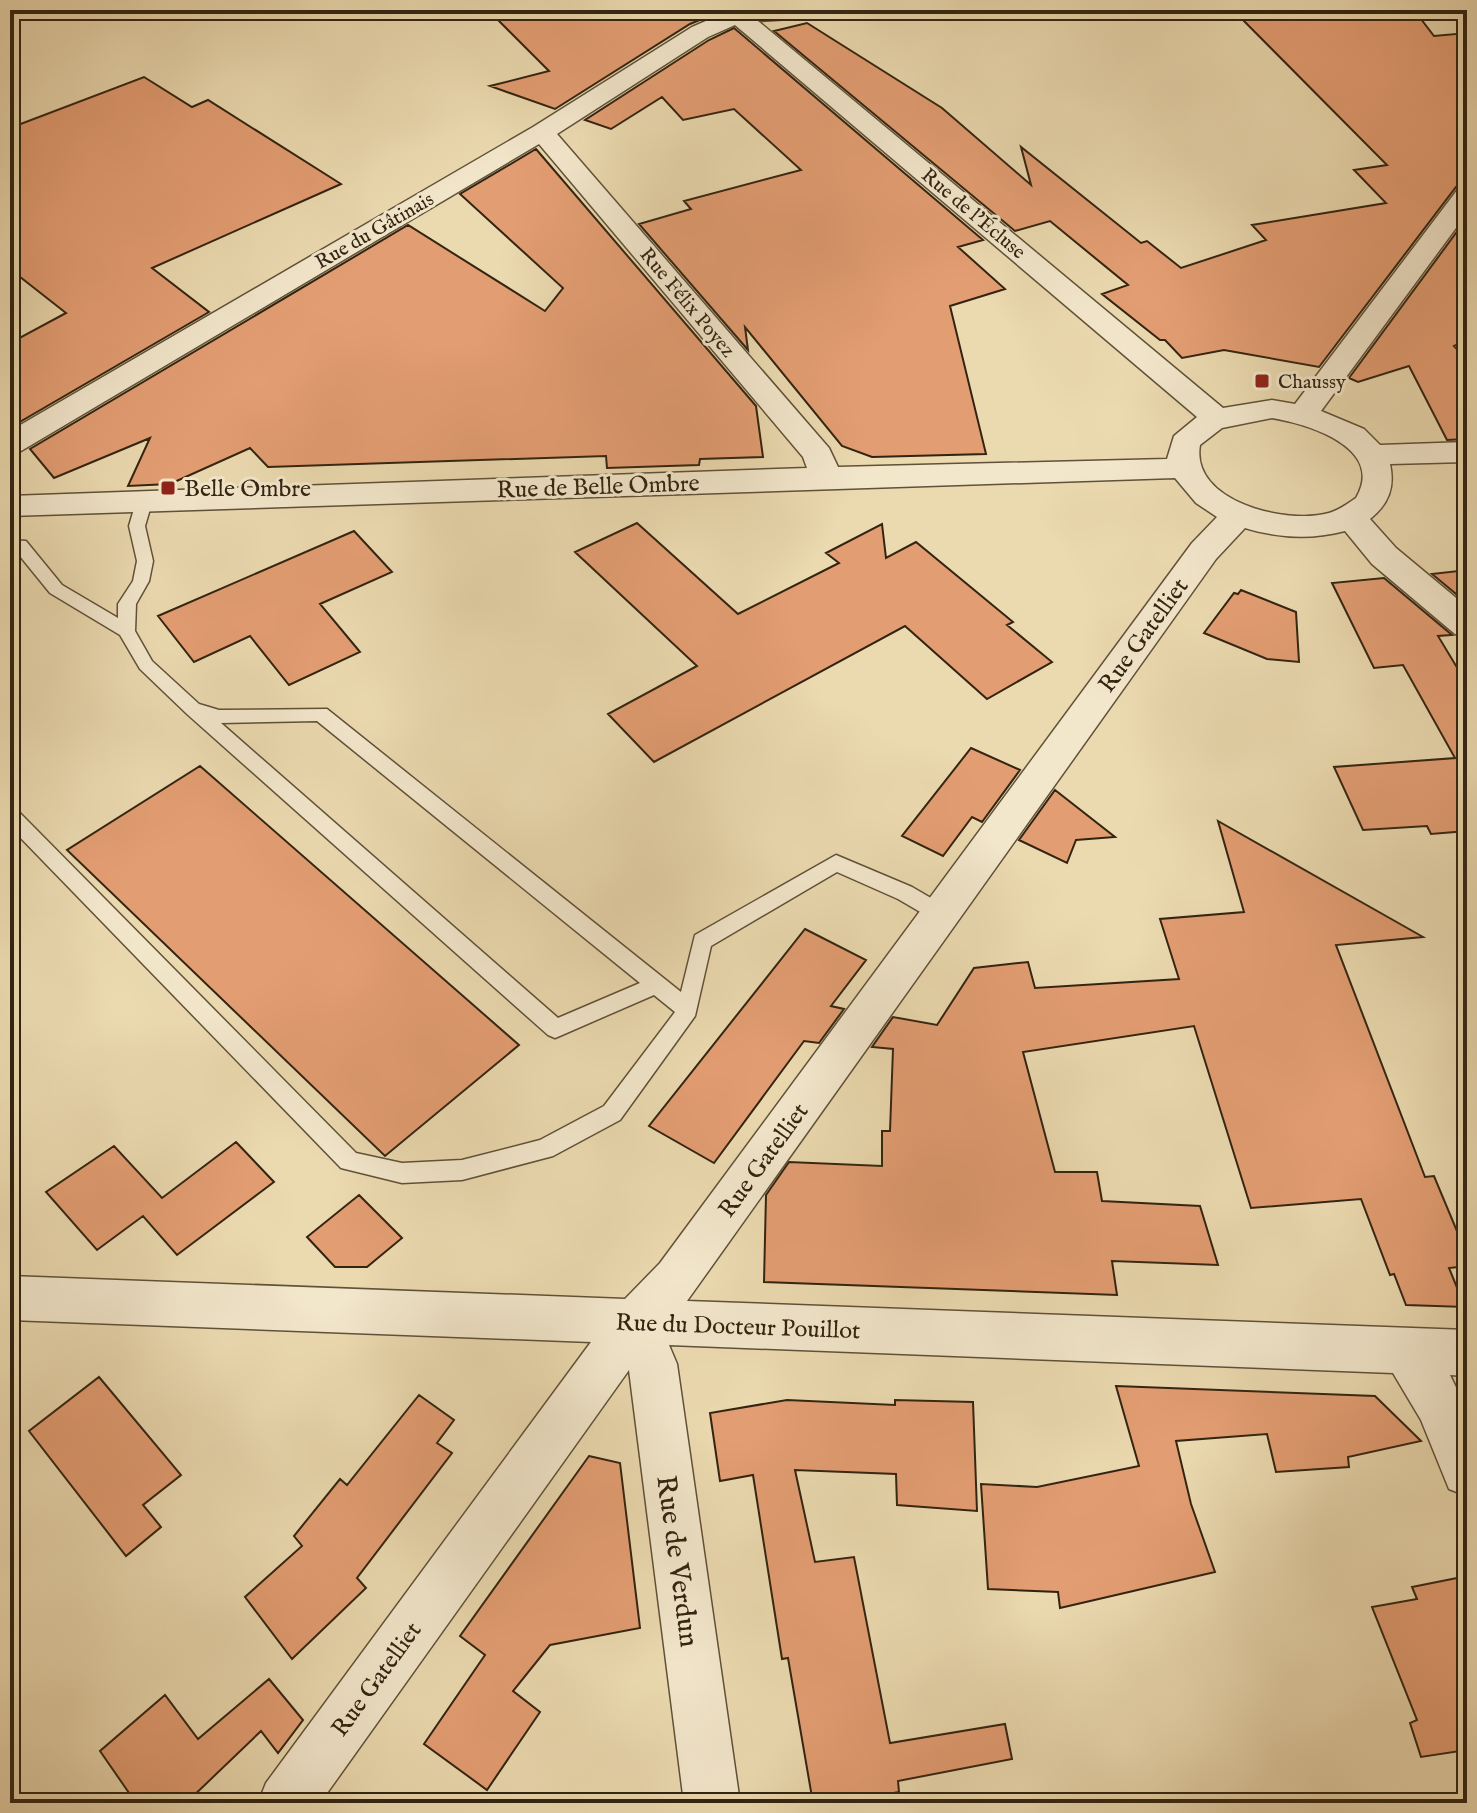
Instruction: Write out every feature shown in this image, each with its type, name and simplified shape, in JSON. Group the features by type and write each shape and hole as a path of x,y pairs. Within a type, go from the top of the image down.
{"street":[{"path":"734,13 823,10"},
{"name":"Rue du Gâtinais","path":"10,444 542,132 734,13"},
{"name":"Rue de l'Écluse","path":"734,13 1216,417"},
{"name":"Rue Félix Poyez","path":"542,132 818,455 826,477"},
{"path":"1303,414 1467,195"},
{"path":"1272,409 1303,414 1342,431 1370,455 1377,472 1377,489 1368,505 1351,517 1327,525 1298,527 1267,524 1238,515 1204,494 1186,468 1184,453 1188,438 1216,417 1243,410 1272,409"},
{"path":"1370,455 1467,452"},
{"name":"Rue de Belle Ombre","path":"10,506 826,477 1186,468"},
{"name":"Rue Gatelliet","path":"286,1803 635,1322 677,1278 1204,551 1238,515"},
{"path":"1351,517 1384,556 1467,626"},
{"name":"Rue du Docteur Pouillot","path":"10,1298 1467,1353"},
{"name":"Rue de Verdun","path":"635,1322 653,1364 712,1803"},
{"path":"1407,1351 1440,1405 1467,1471"}],"lane":[{"path":"126,631 127,604 141,581 145,561 137,526 144,502"},
{"path":"15,545 56,589 126,631 146,665 193,709 555,1029 656,985"},
{"path":"193,709 219,717 321,714 688,1010"},
{"path":"10,815 349,1161 402,1173 462,1170 545,1149 612,1113 688,1010 702,941 836,863 941,914"}],"building":[{"path":"488,10 716,10 717,13 690,24 555,109 490,86 549,71"},
{"path":"1233,10 1414,10 1434,36 1467,33 1467,184 1456,187 1319,367 1224,350 1182,358 1165,340 1160,340 1102,294 1128,285 1050,221 1015,231 774,31 807,23 942,108 1031,185 1021,147 1141,243 1147,241 1181,268 1266,240 1252,225 1386,203 1354,170 1387,165"},
{"path":"734,28 983,240 958,247 1005,289 950,306 986,454 872,457 842,446 745,327 748,350 639,224 691,209 684,201 801,170 734,109 683,120 662,97 611,129 585,120 709,40"},
{"path":"144,77 192,107 208,100 341,184 152,268 209,312 11,427 10,343 66,313 10,269 10,128"},
{"path":"536,149 756,406 763,457 700,459 699,465 607,468 606,456 268,467 250,448 170,484 128,486 150,438 54,478 30,449 408,225 545,311 563,288 460,194"},
{"path":"1467,218 1467,340 1454,346 1467,359 1467,439 1447,440 1409,366 1358,382 1349,378"},
{"path":"637,523 738,614 839,563 826,553 882,524 886,558 916,542 1013,622 1007,625 1052,662 987,699 905,626 654,762 608,714 697,666 575,552"},
{"path":"354,531 392,572 320,604 360,652 289,685 250,636 194,662 158,616"},
{"path":"1467,570 1467,603 1432,574"},
{"path":"1384,578 1452,635 1438,636 1467,684 1467,831 1431,834 1427,826 1363,830 1334,767 1455,758 1403,665 1374,668 1332,583"},
{"path":"1241,590 1296,612 1299,662 1267,659 1204,633 1234,593 1238,594"},
{"path":"971,748 1020,770 982,822 972,817 943,856 902,836"},
{"path":"200,766 519,1045 385,1156 67,850"},
{"path":"1055,790 1115,837 1076,840 1067,863 1019,840"},
{"path":"1218,821 1423,937 1336,945 1425,1177 1434,1176 1467,1255 1467,1266 1449,1268 1465,1307 1406,1305 1394,1274 1390,1275 1361,1199 1251,1208 1194,1026 1023,1052 1055,1172 1097,1172 1102,1201 1200,1206 1218,1265 1112,1261 1117,1295 764,1282 766,1195 789,1162 882,1166 882,1131 890,1131 893,1049 872,1047 893,1017 937,1025 974,968 1028,962 1035,988 1179,979 1160,919 1244,912"},
{"path":"805,929 866,960 831,1006 844,1009 819,1043 804,1041 714,1163 649,1126"},
{"path":"236,1142 274,1182 177,1255 143,1216 97,1250 46,1192 114,1146 162,1198"},
{"path":"359,1195 402,1238 367,1267 335,1267 307,1237"},
{"path":"99,1377 181,1475 143,1505 161,1527 126,1556 29,1431"},
{"path":"1116,1386 1375,1396 1421,1441 1348,1457 1349,1467 1276,1472 1267,1434 1176,1441 1191,1504 1215,1572 1060,1608 1058,1592 988,1589 981,1484 1037,1487 1139,1466"},
{"path":"419,1395 454,1420 437,1443 452,1453 357,1578 366,1588 292,1659 245,1597 302,1546 294,1536 340,1479 347,1485"},
{"path":"787,1400 895,1405 895,1400 973,1402 977,1511 897,1505 896,1474 795,1470 815,1562 854,1557 890,1743 1005,1724 1012,1759 898,1781 899,1792 837,1803 813,1803 788,1658 782,1659 753,1475 720,1481 710,1413"},
{"path":"589,1456 620,1463 640,1628 550,1645 513,1691 540,1712 487,1790 424,1744 485,1655 460,1636"},
{"path":"1467,1576 1467,1750 1421,1757 1410,1723 1417,1720 1372,1607 1417,1599 1412,1587"},
{"path":"269,1679 303,1720 278,1753 261,1731 186,1803 136,1803 100,1751 165,1695 198,1739"}],"place":[{"name":"Chaussy","path":"1262,381"},
{"name":"Belle Ombre","path":"168,488"}]}
